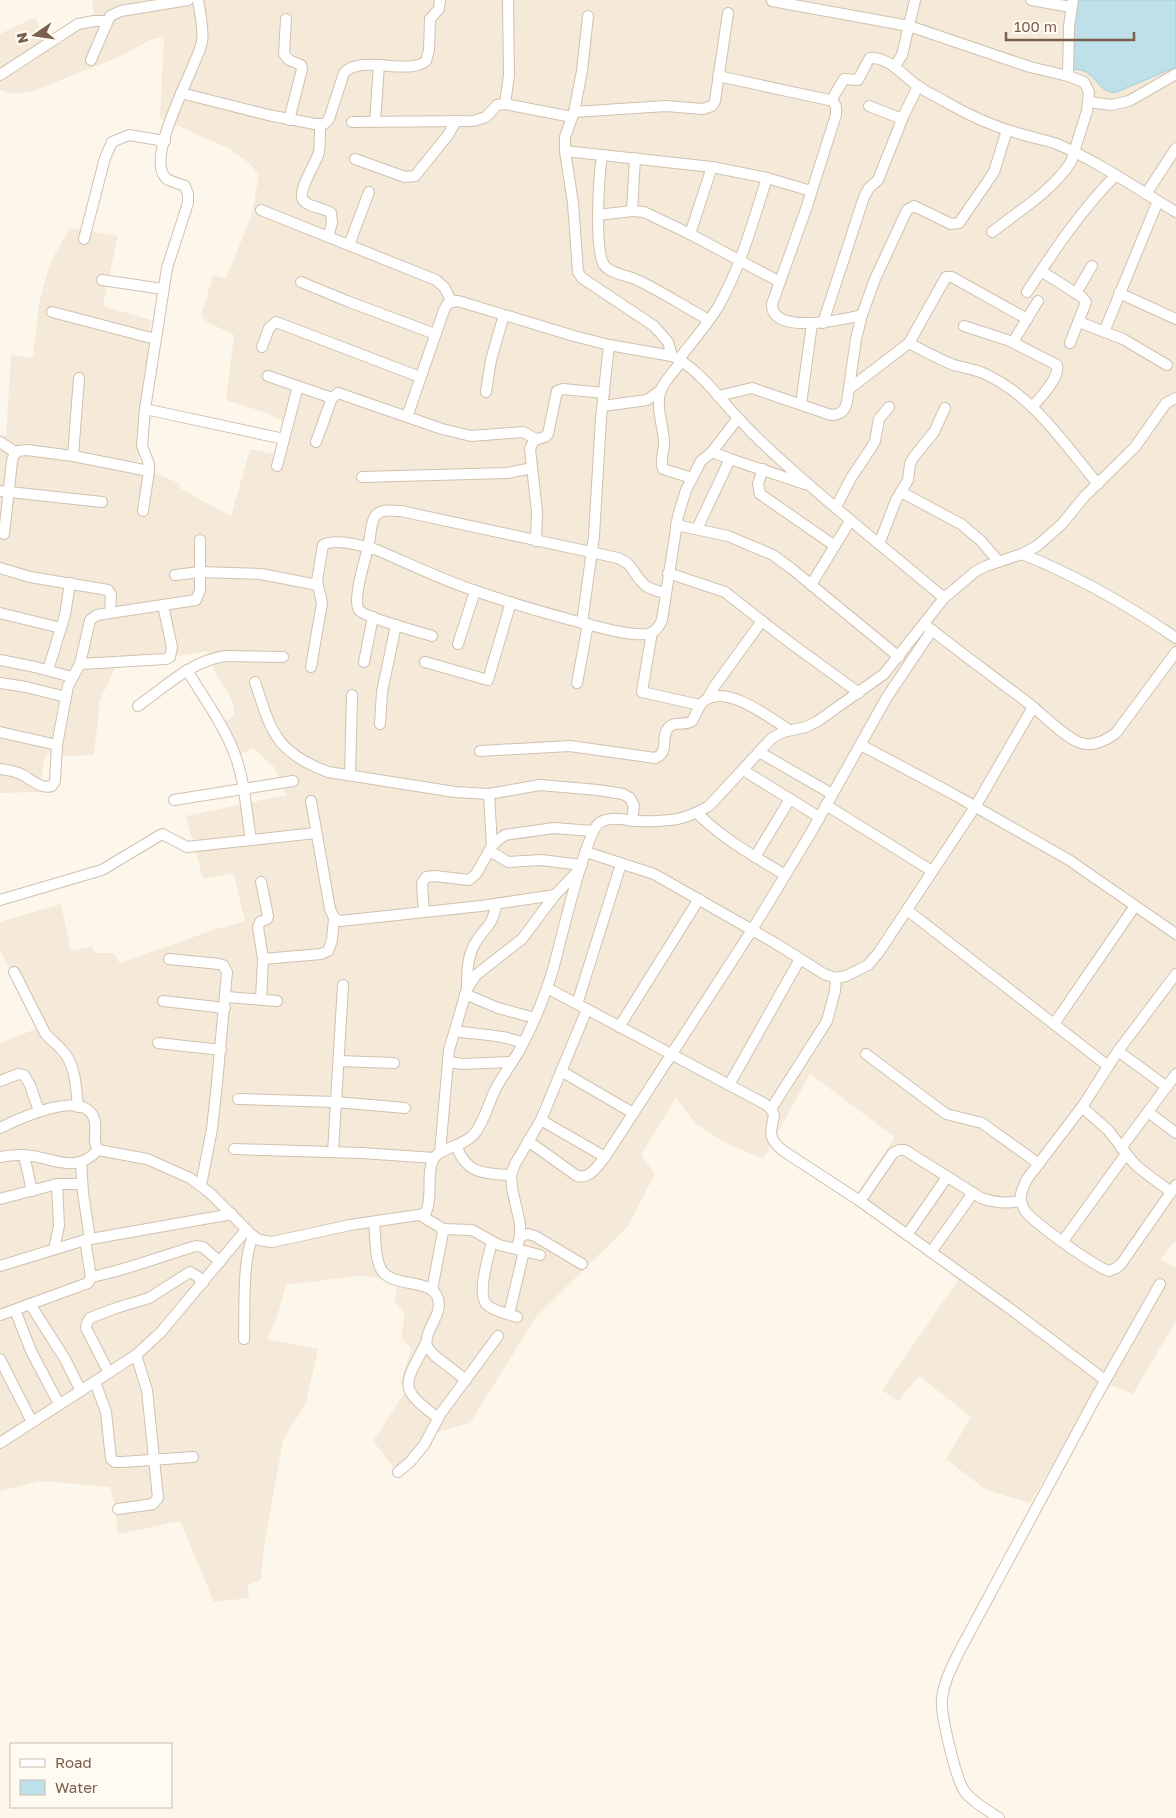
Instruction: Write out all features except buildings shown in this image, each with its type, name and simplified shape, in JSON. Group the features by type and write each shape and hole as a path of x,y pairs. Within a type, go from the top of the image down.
{"street":[{"path":"91,60 110,16 115,13 188,0"},
{"path":"143,511 149,464 142,446 155,338 170,255 188,203 188,194 185,186 167,178 161,165 164,141 174,109 198,54 202,40 198,0"},
{"path":"181,93 289,120 324,124 329,119 341,80 348,68 379,65 415,66 426,60 428,56 430,19 439,9 440,0"},
{"path":"505,104 509,75 508,0"},
{"path":"895,66 902,54 915,0"},
{"path":"772,1 909,26 1030,67 1084,82 1089,92 1089,102 1075,152 1066,169 1045,190 992,232"},
{"path":"1038,1 1072,4 1069,26 1068,76"},
{"path":"352,122 479,120 490,114 497,105 505,104 573,114 666,106 708,108 715,101 728,12"},
{"path":"588,16 582,70 573,114 565,137 565,151 573,203 577,266 580,276 654,326 668,342 678,359 718,396 769,449 850,521 944,598"},
{"path":"286,19 284,54 289,60 301,65 302,69 289,120"},
{"path":"0,76 78,24 107,21"},
{"path":"832,99 844,79 858,80 870,58 878,58 895,66 918,86 975,117 1007,130 1075,152 1176,212"},
{"path":"375,122 379,65"},
{"path":"1089,102 1120,104 1129,101 1176,74"},
{"path":"718,76 825,100 832,99"},
{"path":"801,404 818,323 864,197 869,188 878,180 903,117 918,86"},
{"path":"832,99 836,108 836,115 772,304 774,315 788,321 818,323 862,316"},
{"path":"869,106 897,117 903,117"},
{"path":"355,159 405,177 415,176 448,135 456,121"},
{"path":"320,125 318,153 314,167 302,189 302,194 303,199 307,203 331,213 332,223 328,237"},
{"path":"718,396 752,388 831,415 837,415 845,409 856,339 862,316 875,279 907,210 914,206 951,224 959,223 994,172 1007,130"},
{"path":"84,239 105,158 112,142 129,136 164,141"},
{"path":"1146,194 1176,148"},
{"path":"565,151 712,167 767,178 811,191"},
{"path":"602,155 598,215 602,259 608,269 635,279 709,320"},
{"path":"632,211 635,158"},
{"path":"690,234 712,167"},
{"path":"1027,292 1092,200 1116,176"},
{"path":"692,478 663,468 664,443 659,403 661,390 678,359 709,320 725,294 740,260 767,178"},
{"path":"350,245 369,192"},
{"path":"1104,332 1158,201"},
{"path":"261,210 436,280 444,287 452,302"},
{"path":"598,215 632,211 652,216 780,282"},
{"path":"1076,293 1092,266"},
{"path":"1041,271 1076,293 1086,302 1070,343"},
{"path":"849,389 909,344 946,277 952,277 1027,319"},
{"path":"102,280 163,289"},
{"path":"301,282 435,334"},
{"path":"1119,293 1160,310 1176,319"},
{"path":"407,417 444,310 448,303 452,302 468,304 609,345 678,359"},
{"path":"1013,342 1038,302"},
{"path":"52,312 155,338"},
{"path":"486,392 491,360 504,315"},
{"path":"262,347 269,328 276,322 420,377"},
{"path":"1079,322 1142,349 1167,365"},
{"path":"964,326 1013,342 1054,363 1058,368 1050,385 1032,407"},
{"path":"909,344 942,360 984,374 1002,384 1032,407 1056,432 1098,484"},
{"path":"577,683 592,553 609,345"},
{"path":"268,376 332,398"},
{"path":"74,456 79,378"},
{"path":"276,466 298,386"},
{"path":"536,541 537,512 530,449 532,443 536,439 545,437 548,434 558,391 563,389 604,393"},
{"path":"603,406 647,400 661,390"},
{"path":"316,442 332,398 334,395 341,394 442,430 471,436 523,432 536,439"},
{"path":"528,1141 577,1176 588,1176 605,1156 752,930 861,745 944,598 976,571 1022,554 1037,546 1062,524 1098,484 1135,448 1166,403 1176,398"},
{"path":"836,507 851,478 871,448 879,419 889,407"},
{"path":"879,544 908,480 910,464 934,432 945,408"},
{"path":"145,409 284,439"},
{"path":"311,667 322,603 317,585 321,551 326,543 337,542 368,547 475,591 585,624 639,634 652,632 660,626 662,620 676,525 686,490 701,461 712,452 738,418"},
{"path":"0,442 15,452 26,450 74,456 149,471"},
{"path":"4,534 4,492 15,452"},
{"path":"712,452 813,487"},
{"path":"696,529 730,459"},
{"path":"362,477 507,473 532,468"},
{"path":"763,469 758,484 760,494 835,546"},
{"path":"4,492 102,502"},
{"path":"901,492 961,524 999,562"},
{"path":"432,636 361,613 358,608 357,602 374,517 386,510 402,511 624,560 648,588 665,593"},
{"path":"811,585 850,521"},
{"path":"676,525 728,536 773,556 898,657"},
{"path":"0,769 21,774 47,788 52,786 56,774 57,745 66,697 72,677 80,664 90,620 93,616 196,600 200,590 200,540"},
{"path":"1022,554 1059,569 1096,588 1176,638"},
{"path":"0,568 30,577 108,590 112,595 110,613"},
{"path":"175,575 200,572 261,574 317,585"},
{"path":"668,573 725,592 859,693"},
{"path":"48,670 61,628 70,584"},
{"path":"458,644 475,591"},
{"path":"424,662 488,680 510,602"},
{"path":"80,664 166,659 170,657 172,647 163,605"},
{"path":"0,613 61,628"},
{"path":"364,662 373,617"},
{"path":"480,751 570,746 655,758 664,750 668,728 675,724 685,724 692,721 762,621"},
{"path":"380,724 382,692 396,625"},
{"path":"234,1148 437,1156 474,1135 494,1092 523,1043 547,988 592,831 601,822 607,820 671,820 697,813 709,806 772,738 789,730 818,721 859,693 884,674 928,627"},
{"path":"928,627 1072,739 1081,743 1095,744 1106,740 1116,733 1176,652"},
{"path":"652,632 642,692 704,702 729,697 746,702 789,730"},
{"path":"138,706 188,670 207,661 225,656 283,657"},
{"path":"0,660 72,677"},
{"path":"188,670 228,739 235,755 250,839"},
{"path":"254,682 270,726 281,743 308,764 328,772 455,792 489,794 540,786 598,790 623,794 633,802 632,821"},
{"path":"0,683 26,686 66,697"},
{"path":"350,775 352,695"},
{"path":"586,852 654,874 824,974 836,978 846,976 868,965 879,952 975,807 1033,707"},
{"path":"0,732 57,745"},
{"path":"861,745 1069,860 1176,934"},
{"path":"759,752 832,794"},
{"path":"743,770 819,817"},
{"path":"174,800 293,781"},
{"path":"489,794 491,848 508,862 541,860 581,867"},
{"path":"755,857 790,799"},
{"path":"262,959 328,952 332,940 334,918 330,909 311,800"},
{"path":"826,805 932,871"},
{"path":"697,813 716,832 785,875"},
{"path":"424,912 422,883 426,876 469,880 476,874 491,848 505,835 554,828 592,831"},
{"path":"0,900 102,870 162,834 187,847 316,833"},
{"path":"577,1004 621,864"},
{"path":"466,992 476,975 522,939 555,895 581,867"},
{"path":"261,882 268,916 267,919 260,922 258,927 262,959 261,1000"},
{"path":"334,918 340,921 347,921 496,904 555,895"},
{"path":"620,1027 698,899"},
{"path":"98,1150 147,1160 177,1172 201,1185 259,1240 272,1242 350,1225 425,1214 428,1209 431,1168 437,1156 448,1062 466,992 467,970 472,951 493,920 496,904"},
{"path":"1054,1024 1135,906"},
{"path":"906,910 1108,1066"},
{"path":"169,959 223,965 228,975 212,1129 201,1185"},
{"path":"729,1085 800,959"},
{"path":"14,972 45,1033 63,1051 71,1064 78,1107"},
{"path":"1082,1107 1108,1130 1139,1168 1174,1188 1116,1268 1109,1271 1102,1269 1063,1241 1026,1211 1021,1201 1022,1189 1027,1179 1082,1107 1118,1051 1176,974"},
{"path":"771,1109 827,1022 835,991 836,978"},
{"path":"333,1152 343,985"},
{"path":"547,988 771,1109 774,1114 770,1125 770,1134 774,1143 795,1159 860,1201 1105,1380"},
{"path":"466,992 498,1008 535,1018"},
{"path":"226,997 277,1001"},
{"path":"163,1001 225,1008"},
{"path":"492,1242 483,1285 484,1300 489,1306 513,1315 520,1236 511,1175 515,1164 540,1120 587,1009"},
{"path":"455,1031 481,1036 501,1036 523,1043"},
{"path":"158,1043 221,1050"},
{"path":"1118,1051 1167,1087"},
{"path":"866,1054 942,1111 954,1117 982,1123 1039,1164"},
{"path":"339,1061 394,1063"},
{"path":"448,1062 463,1064 512,1062"},
{"path":"561,1071 633,1113"},
{"path":"0,1081 18,1074 24,1075 30,1084 39,1111"},
{"path":"1063,1241 1148,1112 1176,1075"},
{"path":"238,1099 336,1102 405,1108"},
{"path":"0,1128 39,1111 59,1107 78,1107 92,1113 95,1120 95,1142 98,1150"},
{"path":"1148,1112 1176,1133"},
{"path":"540,1120 605,1156"},
{"path":"456,1146 463,1161 478,1172 511,1175"},
{"path":"0,1157 24,1155 65,1163 82,1162 91,1158 98,1150"},
{"path":"860,1201 887,1161 899,1150 912,1153 972,1194 993,1202 1006,1204 1021,1201"},
{"path":"24,1155 32,1191"},
{"path":"0,1315 85,1286 88,1283 91,1277 82,1184 82,1162"},
{"path":"907,1235 947,1178"},
{"path":"0,1199 57,1184 82,1184"},
{"path":"54,1249 59,1226 57,1184"},
{"path":"931,1252 972,1194"},
{"path":"0,1266 88,1240 232,1214"},
{"path":"420,1215 442,1229 472,1230 480,1233 492,1242 540,1255"},
{"path":"374,1222 378,1256 383,1271 387,1276 432,1290 439,1300 439,1307 426,1343 409,1377 408,1384 413,1398 438,1418"},
{"path":"432,1290 442,1229"},
{"path":"2,1438 32,1422 136,1355 154,1340 220,1262 250,1233"},
{"path":"244,1339 247,1259 250,1233"},
{"path":"520,1236 528,1234 535,1236 582,1264"},
{"path":"91,1277 126,1269 196,1246 203,1247 220,1262"},
{"path":"109,1373 86,1328 90,1318 149,1298 190,1272 203,1282"},
{"path":"999,1818 974,1801 964,1791 948,1736 941,1702 945,1682 959,1652 1105,1380 1160,1284"},
{"path":"30,1304 65,1359 81,1391"},
{"path":"15,1310 31,1351 59,1404"},
{"path":"398,1472 410,1462 424,1445 438,1418 498,1336"},
{"path":"426,1343 430,1352 466,1380"},
{"path":"118,1509 153,1504 157,1501 158,1492 147,1390 136,1355"},
{"path":"0,1359 32,1422"},
{"path":"95,1382 106,1412 111,1459 115,1462 122,1462 193,1457"}],"shaded area":[{"path":"92,0 1176,0 1176,1240 1161,1259 1176,1268 1176,1321 1133,1394 1101,1381 1030,1503 986,1490 946,1459 971,1417 919,1376 898,1401 882,1390 958,1280 853,1199 895,1137 810,1074 763,1159 724,1142 696,1124 676,1098 641,1155 655,1174 628,1226 536,1317 470,1423 438,1432 398,1474 373,1441 405,1392 401,1381 412,1350 401,1338 405,1315 395,1302 397,1280 360,1276 286,1285 277,1318 267,1339 318,1349 306,1403 283,1440 264,1547 261,1580 248,1585 249,1598 214,1602 180,1521 118,1534 115,1506 110,1487 40,1481 0,1491 0,1043 38,1028 0,950 0,922 61,904 71,951 91,947 96,953 113,953 120,963 213,930 245,921 233,873 203,879 186,816 286,795 274,767 253,748 239,755 222,724 234,715 234,707 228,692 217,677 207,651 156,660 120,658 100,700 94,755 70,756 49,753 45,756 39,792 0,793 0,435 6,435 12,355 30,358 33,356 39,304 47,274 51,261 70,228 118,236 103,306 151,320 138,466 179,483 181,489 231,516 250,449 274,454 283,422 270,414 226,400 234,335 207,322 201,316 213,275 226,278 251,217 259,175 249,163 228,148 160,118 164,36 150,40 119,57 33,91 14,94 0,90 0,34 35,17 46,42 94,19"}],"water":[{"path":"1076,0 1176,0 1176,67 1117,92 1104,89 1086,72 1074,69 1072,44"}]}
